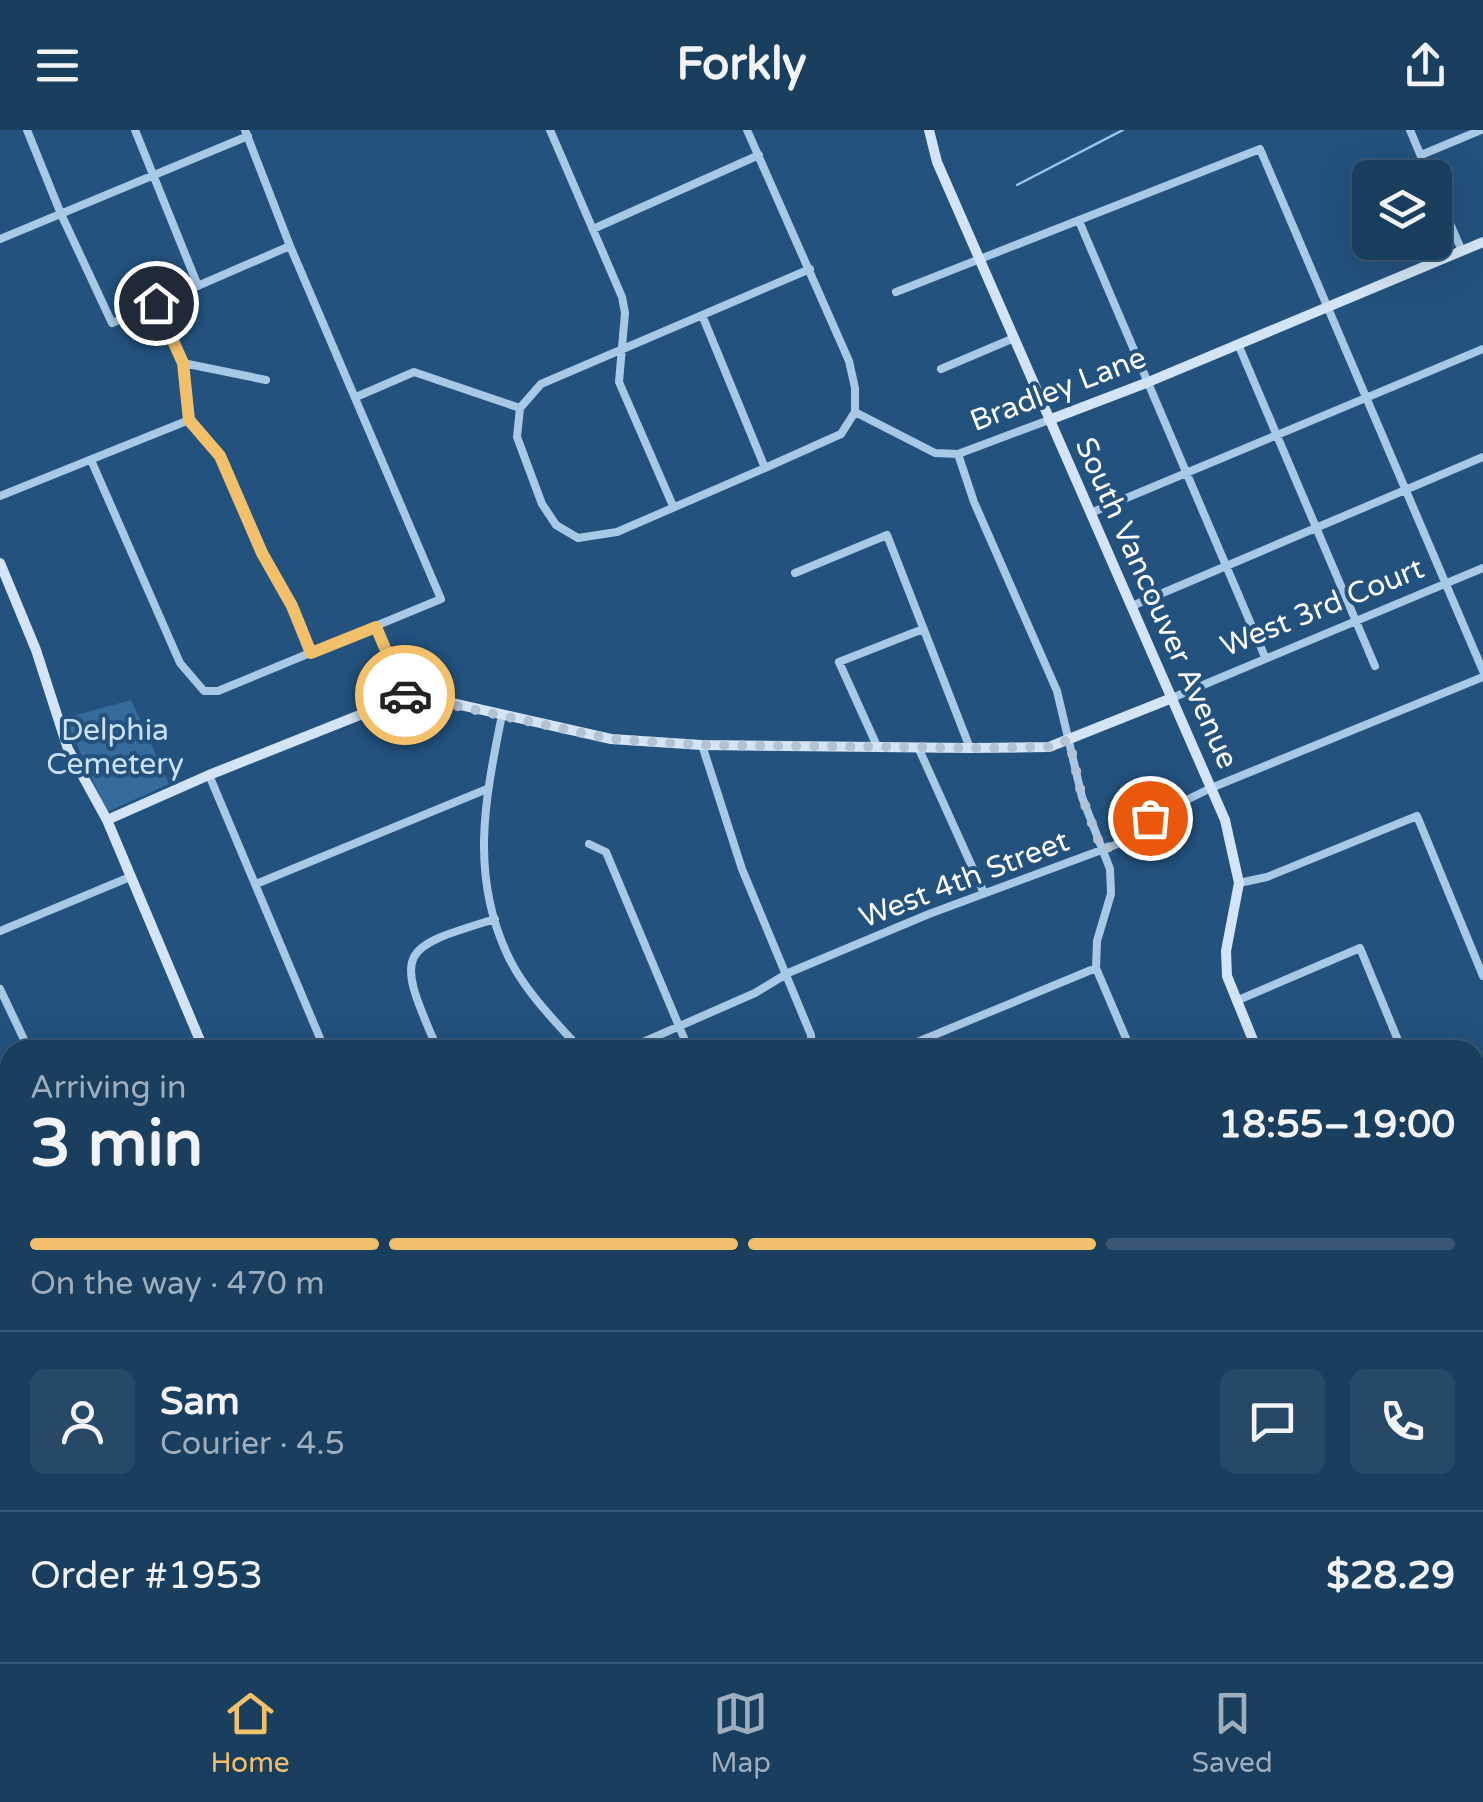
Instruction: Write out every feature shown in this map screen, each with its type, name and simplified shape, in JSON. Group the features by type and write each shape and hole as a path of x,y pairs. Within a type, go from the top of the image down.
{"street":[{"path":"27,130 112,323 290,246"},
{"path":"135,130 198,286"},
{"path":"550,130 622,297 625,313 618,382 673,506"},
{"path":"747,130 810,269 848,361 855,388 855,412 841,434 617,532 578,538 556,525 542,504 517,437 520,408 541,384 810,269"},
{"name":"South Vancouver Avenue","path":"929,130 937,162 1226,820 1238,883 1226,951 1228,976 1253,1040"},
{"path":"1410,130 1423,160"},
{"path":"1421,155 1481,130"},
{"path":"0,239 246,133 290,246 442,599 218,691 204,691 180,662 91,460"},
{"path":"896,292 1260,150 1483,674"},
{"path":"593,229 759,155"},
{"path":"1079,220 1264,657"},
{"path":"1452,228 1462,251"},
{"name":"Bradley Lane","path":"855,412 936,453 958,454 1146,383 1483,242"},
{"path":"156,303 183,363 189,420 220,456 311,653"},
{"path":"702,315 765,468"},
{"path":"941,370 1014,338"},
{"path":"1238,344 1375,666"},
{"path":"1092,512 1483,349"},
{"path":"183,363 266,380"},
{"path":"356,398 414,372 520,408"},
{"path":"0,496 189,420"},
{"path":"958,454 974,502 1056,691 1082,797 1110,870 1112,894 1097,941 1096,968 1127,1040"},
{"path":"1132,606 1483,457"},
{"path":"795,573 887,535 970,748"},
{"path":"0,563 36,650 68,750 107,820 198,1040"},
{"name":"West 3rd Court","path":"406,697 422,696 611,739 702,745 1049,747 1483,568"},
{"path":"107,820 406,697 376,627"},
{"path":"877,746 839,662 922,629"},
{"name":"West 4th Street","path":"650,1040 755,994 788,973 984,893 1123,842 1150,818 1212,788 1483,674"},
{"path":"502,714 487,789 482,870 509,959 536,1000 572,1040"},
{"path":"702,745 742,869 788,973 811,1040"},
{"path":"918,747 984,893"},
{"path":"209,775 321,1040"},
{"path":"256,884 487,789"},
{"path":"1238,883 1267,876 1414,816 1420,820 1483,976"},
{"path":"589,844 606,852 684,1040"},
{"path":"0,931 130,876"},
{"path":"433,1040 412,990 410,972 415,954 428,940 495,919"},
{"path":"1236,1001 1360,948 1398,1040"},
{"path":"922,1040 1096,968"},
{"path":"0,989 24,1040"}],"green space":[{"name":"Delphia Cemetery","path":"131,700 169,784 107,812 65,718"}],"waterway":[{"path":"1017,185 1123,130"}],"way so far":[{"path":"405,695 611,739 702,745 970,748 1049,747 1069,740 1082,797 1102,850 1123,842 1150,818"}],"route":[{"path":"156,303 183,363 189,420 220,456 311,653 376,627 405,695"}]}
